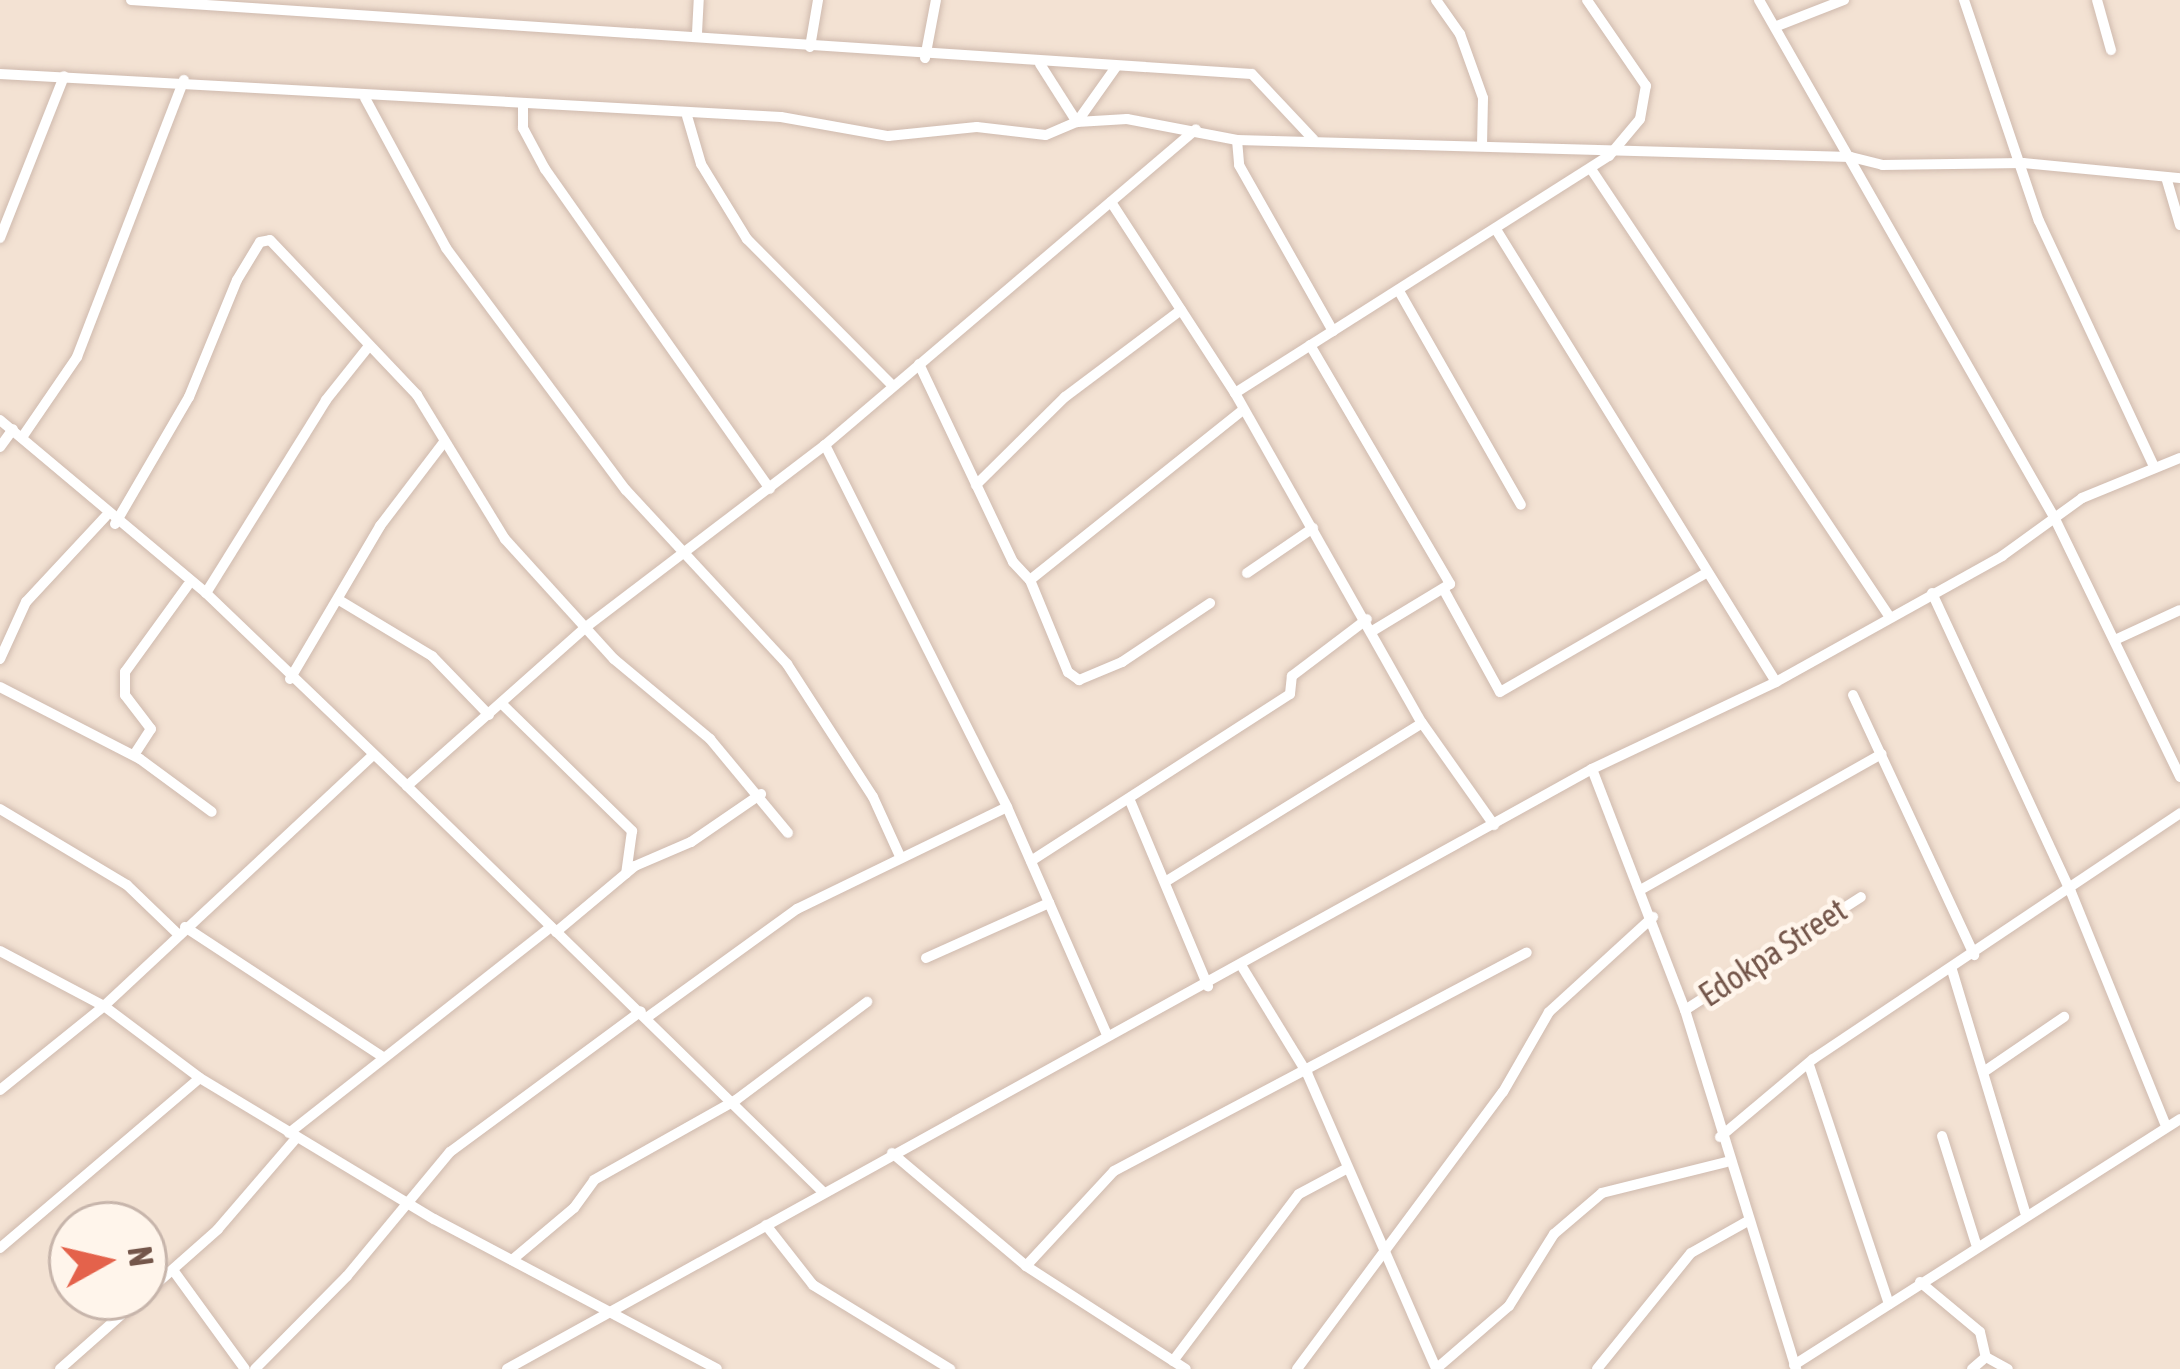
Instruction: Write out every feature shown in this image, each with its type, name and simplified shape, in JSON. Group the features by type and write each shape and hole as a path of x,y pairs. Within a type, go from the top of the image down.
{"street":[{"path":"131,0 697,33 925,58 1252,74 1313,139"},
{"path":"349,16 352,0"},
{"path":"462,18 465,0"},
{"path":"697,33 700,0"},
{"path":"809,46 818,0"},
{"path":"925,58 936,0"},
{"path":"1436,0 1460,34 1483,98 1482,145"},
{"path":"1234,393 1609,156 1640,119 1646,86 1587,0"},
{"path":"1759,0 2054,517 2180,777"},
{"path":"1777,26 1844,0"},
{"path":"1964,0 2039,220 2154,467"},
{"path":"2097,0 2111,50"},
{"path":"1040,64 1077,122"},
{"path":"1077,122 1116,67"},
{"path":"0,74 184,80 365,98 781,118 888,136 977,127 1046,135 1077,122 1127,118 1237,140 1482,145 1609,156 1851,157 1882,165 2023,163 2180,178"},
{"path":"0,238 64,76"},
{"path":"0,446 18,433 76,357 184,80"},
{"path":"365,98 446,248 683,555 787,664 873,797 899,854"},
{"path":"523,106 523,128 544,169 770,489"},
{"path":"687,116 701,164 747,239 893,386"},
{"path":"407,786 586,627 825,445 1196,129"},
{"path":"1237,140 1239,165 1333,331"},
{"path":"1591,169 1889,616"},
{"path":"2166,177 2180,225"},
{"path":"1111,202 1234,393 1371,625 1422,723 1494,825"},
{"path":"1497,231 1776,682"},
{"path":"0,659 14,622 111,520 189,397 237,280 263,240 321,288 417,395 505,539 586,627 760,794 788,833"},
{"path":"1399,291 1521,505"},
{"path":"976,485 1065,398 1180,310"},
{"path":"1031,861 1132,803 1290,694 1292,676 1371,625 1445,592 1450,584 1310,345"},
{"path":"206,593 326,400 369,346"},
{"path":"919,364 976,485 1030,580 1068,672 1079,680 1122,662 1210,603"},
{"path":"1030,580 1243,410"},
{"path":"0,420 188,585 206,593 371,757 736,1100 822,1191"},
{"path":"290,679 380,526 444,442"},
{"path":"825,445 1006,807 1106,1033"},
{"path":"508,1369 1106,1033 1208,986 1592,769 1776,682 2054,517 2180,458"},
{"path":"1247,573 1313,528"},
{"path":"1445,592 1500,692 1706,573"},
{"path":"134,755 151,729 125,694 125,672 188,585"},
{"path":"1932,593 2071,892 2165,1124"},
{"path":"340,599 432,656 489,715"},
{"path":"2116,640 2180,610"},
{"path":"0,617 14,622"},
{"path":"0,687 134,755 212,812"},
{"path":"1853,695 1974,955"},
{"path":"502,704 632,830 626,874"},
{"path":"1165,882 1422,723"},
{"path":"1642,889 1882,754"},
{"path":"0,1090 104,1006 371,757"},
{"path":"1592,769 1654,917 1726,1162 1795,1367 2025,1212 2180,1119"},
{"path":"59,1369 173,1270 293,1135 383,1057 626,874 760,794"},
{"path":"1132,803 1208,986"},
{"path":"256,1369 347,1276 450,1152 797,909 899,854 1006,807"},
{"path":"0,809 127,885 181,930 383,1057"},
{"path":"1720,1137 1809,1065 2071,892 2180,813"},
{"name":"Edokpa Street","path":"1685,1010 1861,897"},
{"path":"926,958 1049,903"},
{"path":"1297,1369 1503,1092 1550,1012 1654,917"},
{"path":"0,951 104,1006 200,1078 404,1202 716,1369"},
{"path":"1026,1266 1114,1171 1307,1073 1527,952"},
{"path":"1241,965 1307,1073 1344,1169 1436,1368 1509,1306 1553,1234 1602,1193 1726,1162"},
{"path":"1952,970 2025,1212"},
{"path":"512,1259 594,1180 736,1100 867,1002"},
{"path":"1985,1071 2064,1018"},
{"path":"1809,1065 1889,1304"},
{"path":"0,1248 200,1078"},
{"path":"1942,1136 1976,1244"},
{"path":"892,1153 1026,1266 1186,1369"},
{"path":"1173,1361 1298,1194 1344,1169"},
{"path":"1597,1369 1691,1253 1748,1221"},
{"path":"766,1225 813,1285 950,1369"},
{"path":"173,1270 245,1369"},
{"path":"1920,1282 1980,1332 1986,1358"},
{"path":"1972,1369 1986,1358"},
{"path":"1986,1358 2008,1369"}],"shaded area":[{"path":"0,0 2180,0 2180,1369 0,1369"}]}
